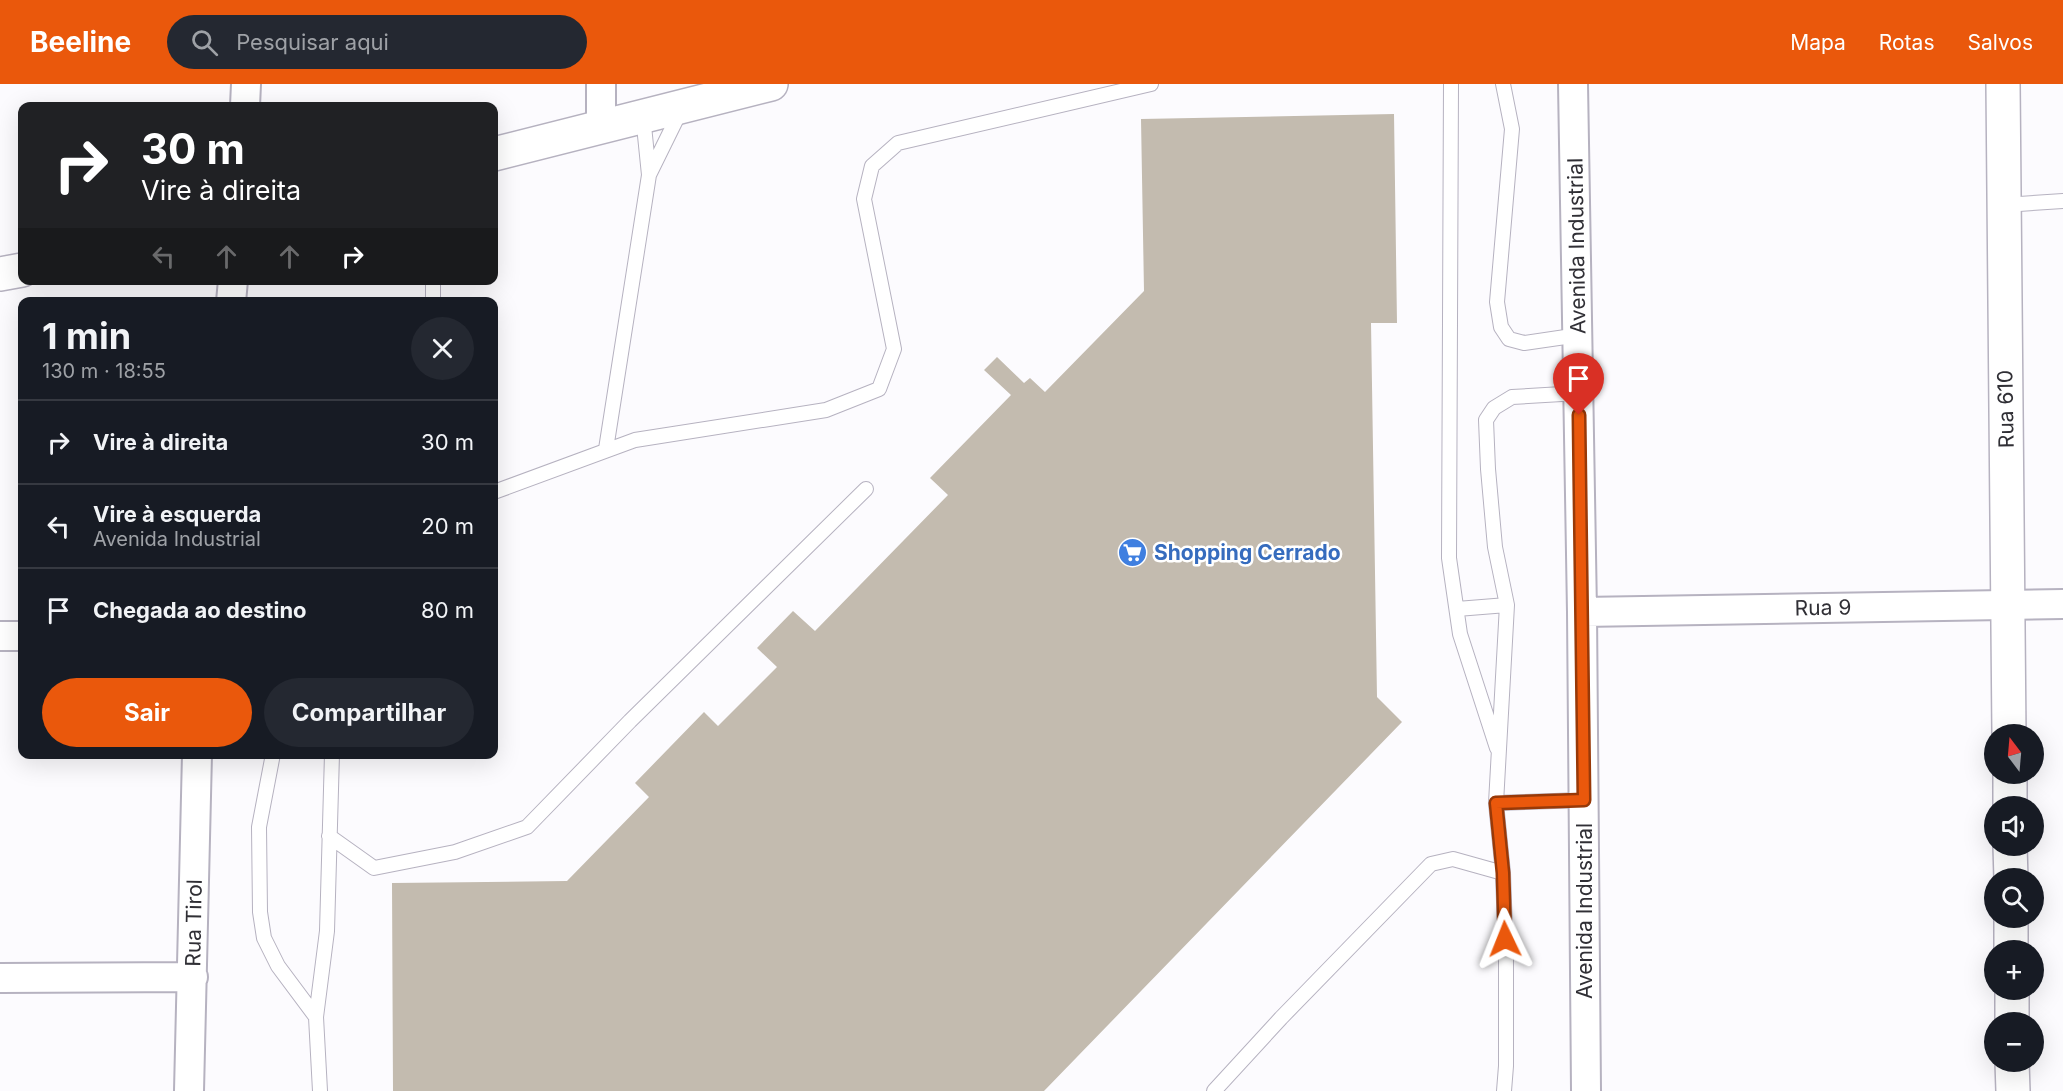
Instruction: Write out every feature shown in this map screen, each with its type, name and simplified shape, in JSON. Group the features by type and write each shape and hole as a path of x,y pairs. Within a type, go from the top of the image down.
{"street":[{"path":"245,102 246,84"},
{"path":"601,126 602,84"},
{"path":"498,153 771,84"},
{"name":"Avenida Industrial","path":"1573,84 1579,335 1586,1091"},
{"name":"Rua 610","path":"2003,84 2009,724"},
{"path":"0,274 18,271"},
{"name":"Rua 9","path":"1582,612 2063,604"},
{"path":"0,636 18,636"},
{"name":"Rua Tirol","path":"189,1091 197,759"},
{"path":"0,978 193,977"},
{"path":"2012,1072 2013,1091"}],"lane":[{"path":"498,490 635,440 826,410 879,389 894,349 864,199 872,166 898,142 1151,84"},
{"path":"1451,84 1449,558 1460,634 1500,755"},
{"path":"1503,84 1512,129 1497,302 1500,327 1509,339 1524,343 1579,335"},
{"path":"649,175 684,105"},
{"path":"606,449 649,175 643,116"},
{"path":"2004,205 2063,201"},
{"path":"1504,1091 1506,961 1503,873 1496,803 1507,605 1495,547 1486,420 1494,408 1512,397 1579,393"},
{"path":"328,836 374,868 455,852 527,827 638,713 866,489"},
{"path":"1457,609 1507,605"},
{"path":"272,759 260,827 260,912 264,938 278,966 316,1017"},
{"path":"320,1091 316,1017 327,931 332,759"},
{"path":"1496,803 1584,800"},
{"path":"1214,1091 1281,1018 1431,864 1453,859 1503,873"}],"building":[{"name":"Shopping Cerrado","path":"1394,114 1397,323 1371,323 1377,697 1402,722 1044,1091 393,1091 392,883 567,881 649,797 635,783 704,712 718,726 777,667 757,648 793,611 815,631 948,495 930,478 1011,395 984,370 997,357 1024,383 1030,378 1045,392 1144,291 1141,119"}],"place":[{"name":"Shopping Cerrado","path":"1133,553"}],"route":[{"path":"1505,939 1503,873 1496,803 1584,800 1579,415"}]}
